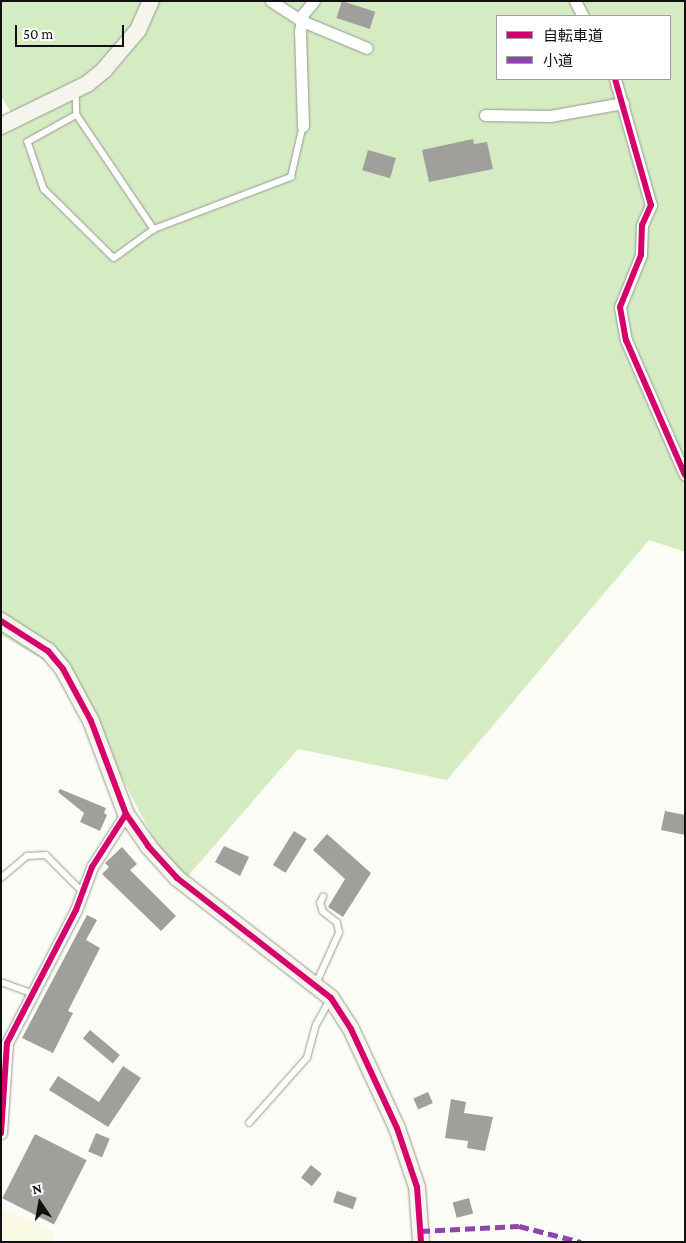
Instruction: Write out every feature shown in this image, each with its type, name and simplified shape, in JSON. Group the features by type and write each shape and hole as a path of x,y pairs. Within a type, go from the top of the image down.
{"street":[{"path":"1,126 76,89 104,70 124,51 138,30 151,1"},
{"path":"271,1 302,21 367,48"},
{"path":"303,124 302,21 314,1"},
{"path":"575,1 582,15"},
{"path":"615,80 651,205 642,225 641,255 620,307 626,340 685,475"},
{"path":"485,115 550,116 623,103"},
{"path":"1,621 48,651 68,677 91,721 126,814 177,878 316,984 331,998 351,1029 396,1128 416,1187 421,1242"},
{"path":"1,1132 3,1078 7,1043 83,892 92,867 126,814"}],"lane":[{"path":"76,89 77,115 154,229"},
{"path":"77,115 28,142 44,189 114,258 154,229 291,177 303,124"},
{"path":"1,878 27,856 46,855 83,892"},
{"path":"316,984 339,933 337,924 323,912 320,903 323,897"},
{"path":"1,982 32,993"},
{"path":"249,1122 307,1058 316,1026 331,998"}],"green space":[{"path":"1,1 685,1 685,552 649,540 447,780 298,749 182,883 150,832 69,675 1,635 1,125 15,119 1,96"},
{"path":"1,1208 54,1232 52,1242 1,1242"}],"building":[{"path":"342,1 375,12 370,29 336,18"},
{"path":"473,139 474,144 487,142 493,169 429,182 422,150"},
{"path":"368,150 396,158 390,178 362,170"},
{"path":"60,789 106,808 104,813 107,815 100,831 80,822 84,813 58,792"},
{"path":"665,811 685,815 685,835 661,830"},
{"path":"294,831 307,839 286,873 273,865"},
{"path":"327,834 371,873 343,917 328,907 345,879 313,850"},
{"path":"224,846 249,857 240,876 215,862"},
{"path":"122,847 137,864 130,870 176,916 161,931 102,874 109,867 105,863"},
{"path":"87,915 97,920 86,940 100,948 68,1011 73,1013 53,1053 22,1038"},
{"path":"90,1030 120,1055 113,1063 83,1038"},
{"path":"123,1066 141,1078 108,1127 49,1090 58,1076 99,1102"},
{"path":"428,1092 433,1103 418,1109 413,1099"},
{"path":"451,1099 466,1102 464,1113 493,1117 485,1151 467,1148 468,1141 445,1138"},
{"path":"96,1133 110,1139 102,1157 88,1151"},
{"path":"35,1134 87,1160 54,1224 2,1198"},
{"path":"311,1165 322,1174 312,1186 301,1177"},
{"path":"337,1191 357,1198 353,1209 333,1202"},
{"path":"469,1198 473,1213 457,1218 453,1202"}],"marked path":[{"path":"420,1231 519,1226 581,1242"}],"cycle path":[{"path":"615,80 651,205 642,225 641,255 620,307 626,340 685,475"},
{"path":"1,621 48,651 63,669 91,721 126,814 148,846 177,878 331,998 351,1029 397,1128 417,1187 421,1242"},
{"path":"1,1133 7,1043 76,910 92,867 126,814"}]}
